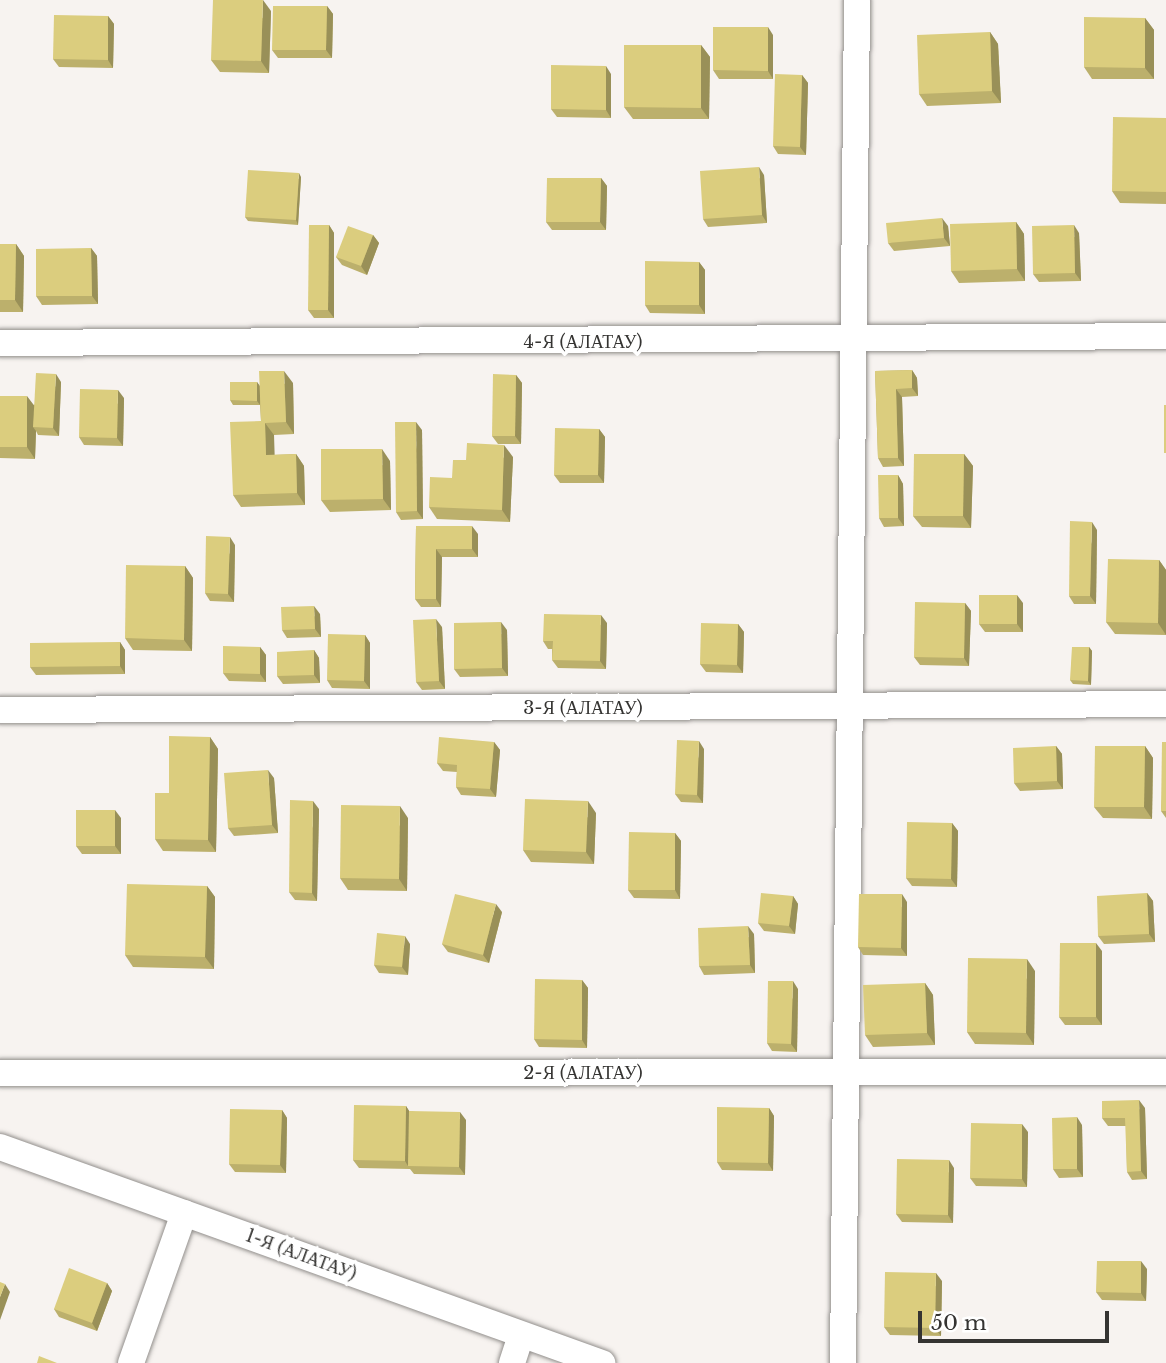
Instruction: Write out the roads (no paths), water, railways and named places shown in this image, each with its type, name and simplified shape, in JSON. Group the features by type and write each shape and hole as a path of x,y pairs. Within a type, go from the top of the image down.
{"street":[{"path":"842,1363 857,0"},
{"name":"4-Я (АЛАТАУ)","path":"0,344 853,341 1166,335"},
{"name":"3-Я (АЛАТАУ)","path":"0,710 848,708 1166,704"},
{"name":"2-Я (АЛАТАУ)","path":"0,1073 1166,1072"},
{"name":"1-Я (АЛАТАУ)","path":"0,1147 602,1363"},
{"path":"131,1363 184,1213"},
{"path":"512,1363 521,1335"}]}
